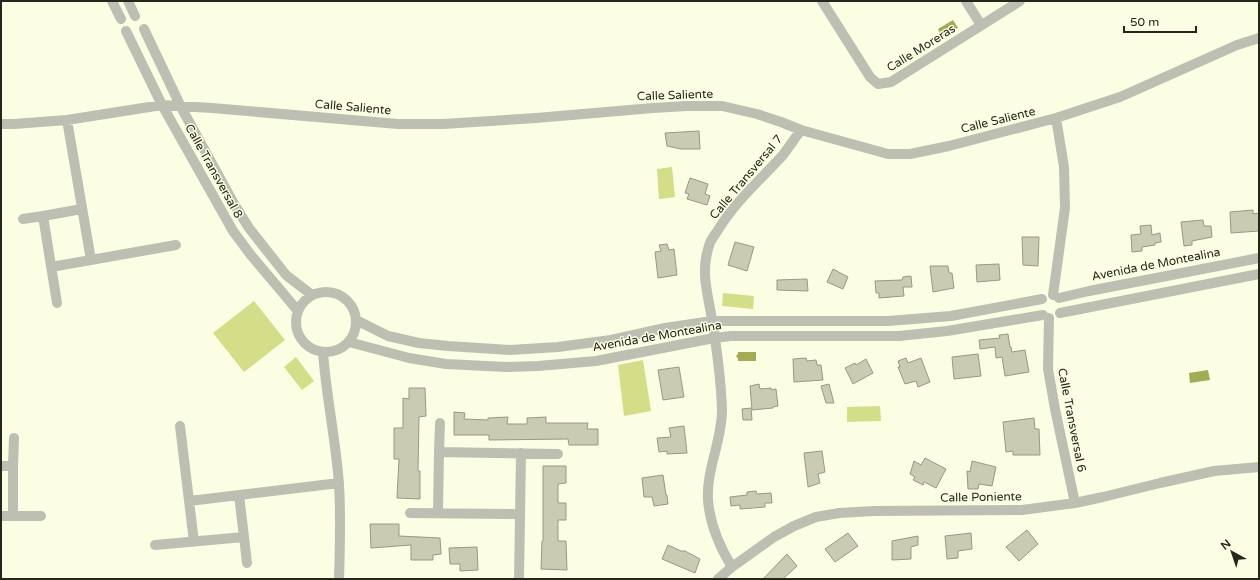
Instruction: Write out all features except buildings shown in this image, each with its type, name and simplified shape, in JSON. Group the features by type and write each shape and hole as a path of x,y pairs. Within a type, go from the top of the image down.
{"street":[{"path":"112,1 121,19"},
{"path":"128,1 135,16"},
{"name":"Calle Moreras","path":"822,1 870,77 878,84 890,82 1020,1"},
{"path":"966,1 981,25"},
{"name":"Calle Transversal 8","path":"144,29 181,106 234,204 249,228 286,275 312,295"},
{"name":"Calle Transversal 8","path":"126,31 162,105 233,231 250,254 298,311"},
{"name":"Calle Saliente","path":"1,124 67,120 162,105 398,124 443,124 653,108 722,106 757,114 801,130 888,154 910,154 950,146 1056,118 1120,97 1237,45 1259,38"},
{"path":"1056,118 1064,167 1065,208 1056,297"},
{"path":"67,120 91,260"},
{"name":"Calle Transversal 7","path":"732,567 720,548 710,518 708,498 710,478 720,436 722,411 712,320 704,278 705,258 709,244 721,225 784,153 801,130"},
{"path":"23,219 82,209"},
{"path":"42,216 57,302"},
{"path":"51,267 176,245"},
{"name":"Avenida de Montealina","path":"1056,297 1259,258"},
{"path":"1060,313 1062,305 1056,297 1049,295 1042,299 1040,307 1041,311 1046,316 1057,316 1060,313 1259,274"},
{"path":"324,292 336,293 346,299 353,308 356,328 349,342 342,348 323,352 310,347 301,338 296,324 298,311 304,302 312,295 324,292"},
{"name":"Avenida de Montealina","path":"356,320 388,336 420,343 510,350 558,347 611,340 665,328 712,320 888,321 951,316 1042,299"},
{"name":"Avenida de Montealina","path":"349,342 409,358 446,364 506,367 538,366 596,360 731,336 899,336 947,331 1046,316"},
{"name":"Calle Transversal 6","path":"1046,316 1048,368 1075,503"},
{"path":"323,352 339,483 341,518 339,579"},
{"path":"438,513 440,423"},
{"path":"180,426 194,542"},
{"path":"13,516 14,438"},
{"path":"439,452 558,454"},
{"path":"519,579 521,453"},
{"path":"1,466 13,466"},
{"name":"Calle Poniente","path":"718,579 774,537 794,526 816,517 839,513 874,511 1022,510 1075,503 1214,471 1259,467"},
{"path":"189,501 339,483"},
{"path":"239,495 247,563"},
{"path":"410,513 520,514"},
{"path":"1,516 41,516"},
{"path":"155,545 244,537"}],"shaded area":[{"path":"953,20 958,28 942,37 938,29"},
{"path":"672,167 675,197 659,199 657,169"},
{"path":"723,293 754,296 753,309 722,306"},
{"path":"254,301 285,340 244,372 213,333"},
{"path":"738,352 756,352 756,361 738,361 736,356"},
{"path":"296,357 314,381 302,390 284,367"},
{"path":"643,360 651,411 624,416 618,365"},
{"path":"1208,370 1210,380 1190,383 1189,373"},
{"path":"880,406 881,421 847,422 847,407"}]}
